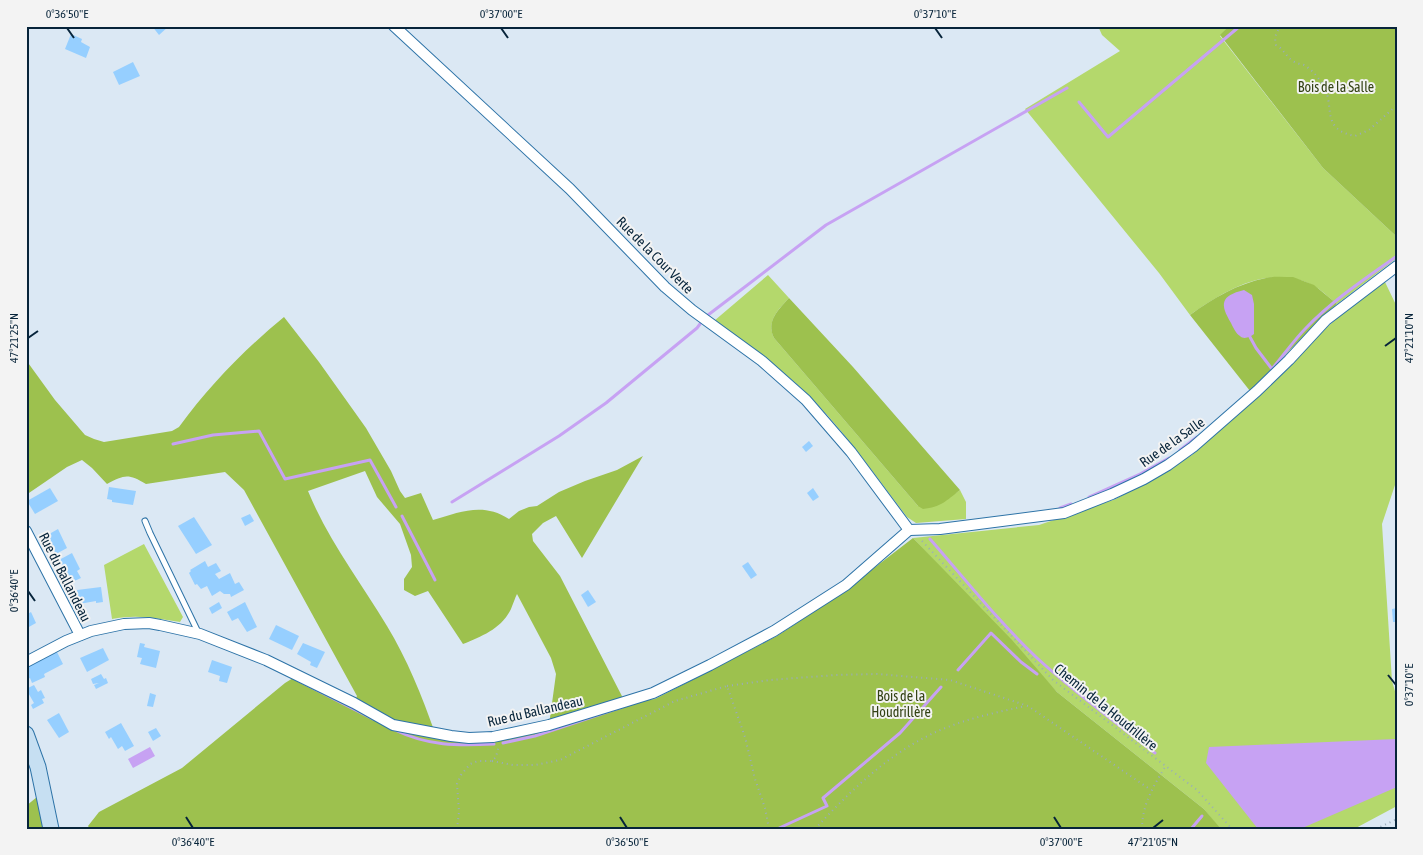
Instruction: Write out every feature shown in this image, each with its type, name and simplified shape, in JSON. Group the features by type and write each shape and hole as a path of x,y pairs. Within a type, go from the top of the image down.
{"street":[{"name":"Rue de la Cour Verte","path":"394,26 570,189 665,287 692,310 762,361 806,400 845,446 909,530"},
{"name":"Rue de la Salle","path":"909,530 940,530 1064,513 1112,494 1144,478 1193,447 1257,391 1326,320 1397,266"},
{"name":"Rue du Ballandeau","path":"26,662 80,635 100,629 136,623 160,625 200,634 266,660 354,703 393,725 469,738 498,736 549,725 646,695 710,665 774,631 846,585 909,530"},
{"name":"Rue du Ballandeau","path":"26,531 80,635"},
{"path":"26,734 38,767 51,829"}],"lane":[{"path":"145,521 200,634"}],"path":[{"path":"1281,26 1276,32 1274,40 1276,45 1283,49 1292,61 1304,66 1313,73 1324,85 1329,116 1335,126 1341,131 1355,136 1368,130 1397,104"},
{"name":"Chemin de la Houdrillère","path":"909,530 920,539 1053,680 1197,790 1232,829"},
{"path":"457,829 459,812 457,784 461,775 470,764 478,761 492,761 513,765 535,765 560,760 675,701 727,686 770,680 836,675 907,676 950,680 1028,706 1151,790"},
{"path":"727,686 745,737 769,829"},
{"path":"815,829 881,766 910,746 946,727 982,716 1028,706"},
{"path":"492,761 499,749 498,736"},
{"path":"1142,829 1142,818 1151,790 1165,767"},
{"path":"1376,829 1397,819"}],"green space":[{"path":"1098,26 1229,26 1220,36 1323,168 1397,237 1397,258 1337,304 1322,291 1296,279 1264,278 1232,289 1190,315 1159,273 1025,109 1120,51 1102,35"},
{"name":"Bois de la Salle","path":"1229,26 1397,26 1397,237 1323,168 1220,35"},
{"path":"768,275 789,298 777,311 772,321 771,326 774,338 918,506 960,490 966,502 966,519 916,523 907,517 857,451 817,404 781,371 714,321"},
{"path":"1269,277 1293,277 1314,285 1337,304 1250,391 1190,315 1217,297 1245,284"},
{"path":"1385,282 1397,307 1397,479 1382,524 1392,681 1397,698 1397,806 1354,829 1220,829 1204,809 1057,692 913,538 1039,525 1116,499 1192,455 1248,405 1346,310"},
{"path":"789,298 853,367 960,490 943,503 934,507 923,509 918,506 774,338 771,326 772,321 777,311"},
{"name":"Bois de la Houdrillère","path":"284,317 366,428 405,498 421,493 433,520 471,510 490,511 509,519 519,511 537,506 559,492 617,470 643,456 582,558 556,516 543,523 532,534 533,541 560,576 625,702 655,699 777,636 839,595 913,538 1012,640 1057,692 1204,809 1221,829 90,829 88,826 99,812 182,768 285,683 298,675 354,703 357,696 244,490 225,472 146,484 126,476 107,484 82,460 67,467 26,495 26,360 55,400 85,435 104,442 172,431 179,427 215,383","holes":["365,471 377,497 400,524 411,555 412,567 404,579 404,590 415,596 428,591 463,644 490,631 502,622 511,609 517,594 551,658 556,674 549,725 469,738 435,733 401,651 325,526 308,491"]},
{"path":"144,544 183,617 180,622 138,617 112,619 104,565"},
{"path":"37,797 44,829 26,829 26,806"}],"shaded area":[{"path":"1244,290 1252,295 1254,304 1254,334 1245,338 1236,332 1224,306 1226,298"},
{"path":"1396,739 1397,787 1300,829 1258,829 1206,763 1209,747"},
{"path":"150,747 155,756 133,768 128,759"}],"building":[{"path":"152,26 169,26 159,35"},
{"path":"71,34 82,39 81,42 90,47 86,58 65,49"},
{"path":"133,62 140,76 119,85 113,72"},
{"path":"809,441 813,446 806,452 802,447"},
{"path":"109,487 136,491 133,505 112,502 112,500 107,499"},
{"path":"50,488 58,501 35,514 27,501"},
{"path":"813,488 819,497 813,501 807,493"},
{"path":"250,514 254,521 245,526 241,518"},
{"path":"194,517 212,545 196,554 178,526"},
{"path":"58,529 67,548 56,554 53,549 51,550 44,537"},
{"path":"72,553 80,569 77,571 81,578 70,583 59,560"},
{"path":"205,561 208,567 216,563 221,571 215,574 219,579 230,573 235,584 239,582 244,590 231,597 230,594 224,594 220,591 212,596 207,586 201,589 197,584 195,585 189,573 190,570"},
{"path":"748,562 757,575 751,579 742,566"},
{"path":"101,587 103,602 96,603 96,601 79,604 77,590"},
{"path":"588,590 596,602 588,607 581,595"},
{"path":"219,602 222,608 212,614 209,608"},
{"path":"245,602 257,627 247,632 238,618 232,621 227,612"},
{"path":"1397,608 1397,622 1393,622 1392,609"},
{"path":"31,612 36,623 27,628 26,615"},
{"path":"276,625 299,636 292,650 269,639"},
{"path":"140,643 145,644 144,647 160,651 156,668 140,664 142,658 137,657"},
{"path":"303,643 325,652 317,668 310,665 311,662 297,654"},
{"path":"103,648 109,660 87,672 80,658"},
{"path":"57,652 63,664 44,674 45,677 32,683 30,678 26,680 26,668"},
{"path":"212,660 232,667 227,683 219,681 220,676 208,672"},
{"path":"101,674 108,683 96,689 94,685 99,683 93,684 91,679"},
{"path":"34,685 38,692 41,690 45,698 42,699 44,703 33,709 31,705 34,703 26,689"},
{"path":"150,693 156,695 153,707 147,706"},
{"path":"59,713 69,732 59,738 47,720"},
{"path":"121,723 134,746 125,751 122,746 118,749 111,737 109,739 105,732"},
{"path":"156,728 161,736 153,741 148,732"}],"waterway":[{"path":"1079,102 1108,137 1240,26"},
{"path":"708,315 826,225 1067,88"},
{"path":"1250,337 1272,369 1297,338 1327,308 1397,256"},
{"path":"452,502 559,436 606,403 700,324"},
{"path":"173,444 213,435 259,431 285,479 370,460 396,507"},
{"path":"1180,450 1197,437"},
{"path":"1089,497 1140,474 1169,458"},
{"path":"1060,508 1071,504"},
{"path":"402,516 435,580"},
{"path":"930,539 995,615 1037,658 1080,695 1155,753"},
{"path":"958,670 991,633 1021,662 1037,674"},
{"path":"299,681 373,719"},
{"path":"777,829 827,806 823,798 900,733 941,687"},
{"path":"503,743 535,736 622,707"},
{"path":"395,730 419,739 443,744 494,744"},
{"path":"1191,829 1202,816"}]}
